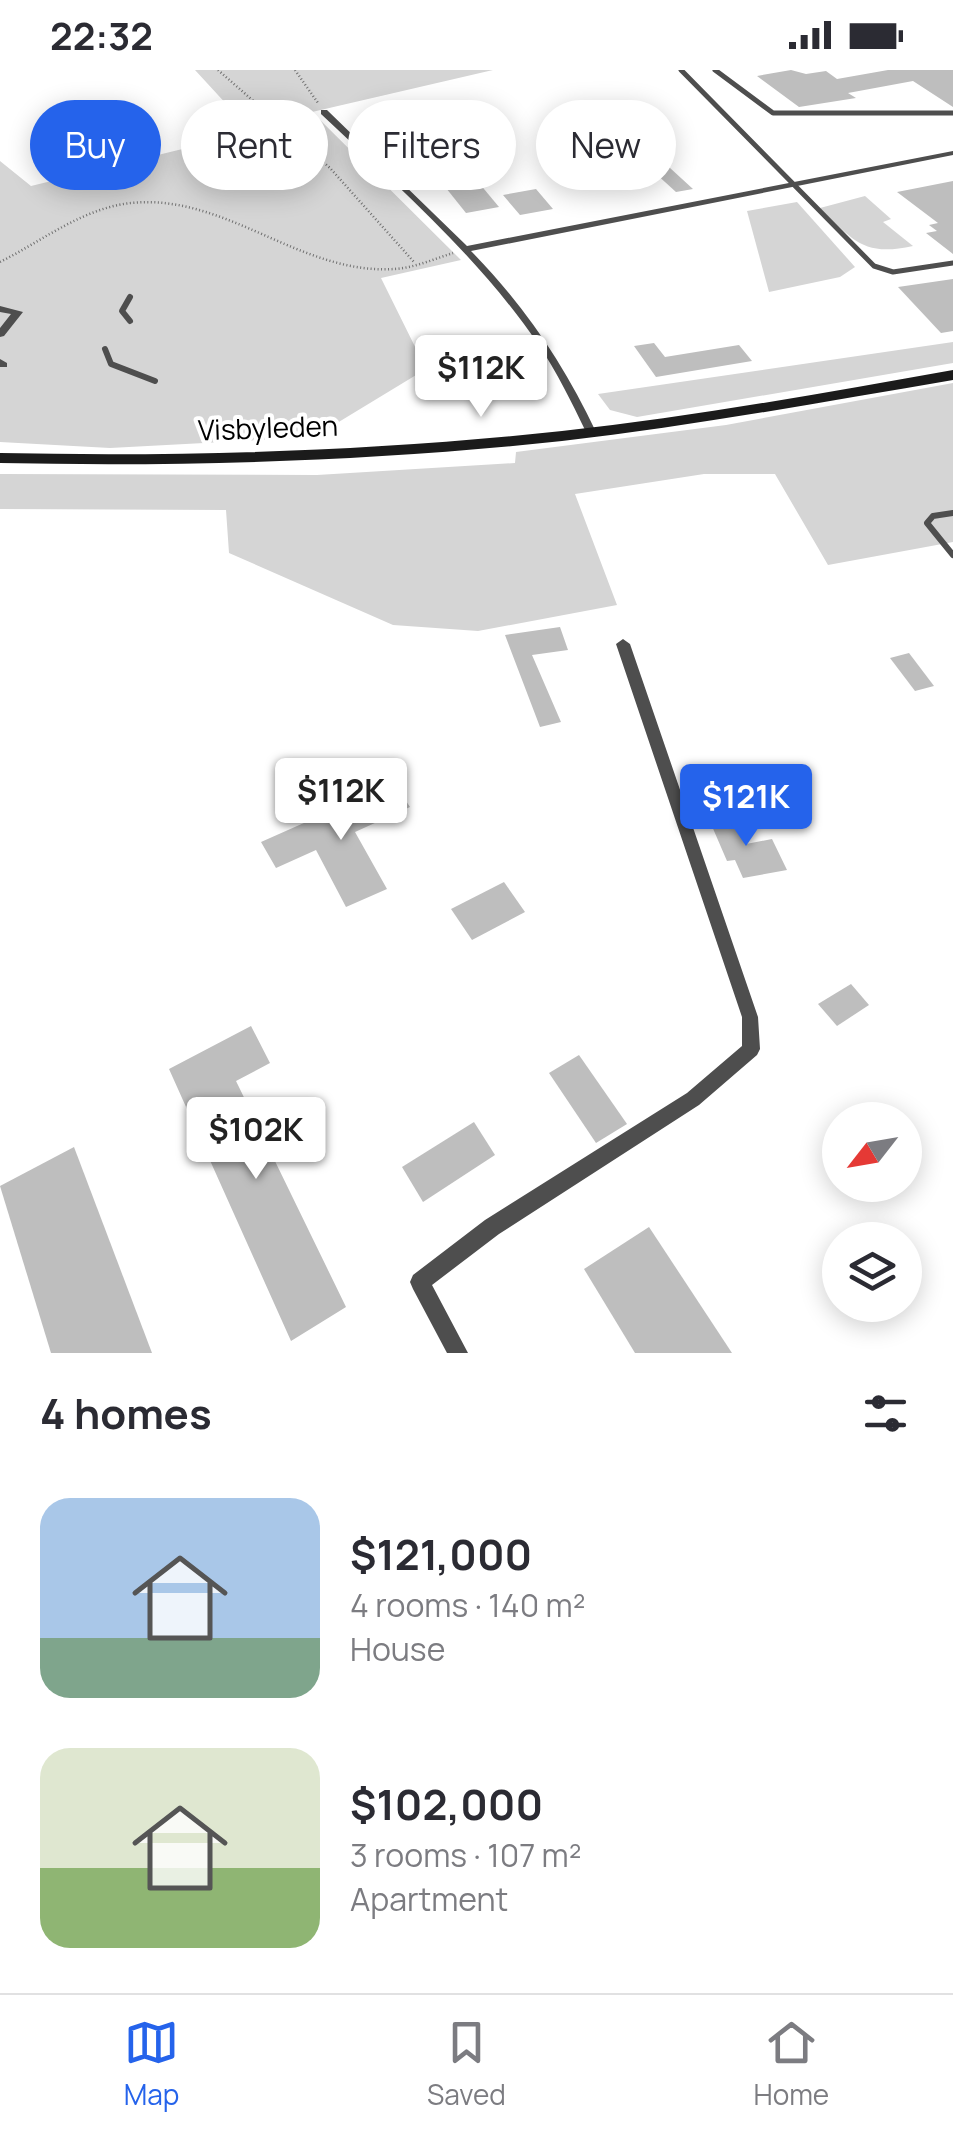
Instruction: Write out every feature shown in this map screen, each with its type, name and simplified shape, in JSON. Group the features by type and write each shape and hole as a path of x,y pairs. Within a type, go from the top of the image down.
{"main road":[{"name":"Visbyleden","path":"0,458 250,458 592,432 953,375"}],"street":[{"path":"328,116 467,249 565,379 592,432"},
{"path":"467,249 951,156"},
{"path":"0,309 18,312 0,334"},
{"path":"458,1353 420,1282 492,1227 693,1099 751,1048 750,1017 623,644"}],"lane":[{"path":"681,70 874,266 893,272 953,263"},
{"path":"715,70 773,113 951,116"},
{"path":"130,297 122,311 130,321"},
{"path":"104,349 111,364 155,381"},
{"path":"953,513 928,519 953,555"}],"path":[{"path":"218,70 330,168 415,264"},
{"path":"295,70 316,100"},
{"path":"0,262 72,218 136,202 208,209 249,230 357,268 393,270 467,249"}],"shaded area":[{"path":"195,70 493,70 364,100 348,100 348,104 328,108 328,100 223,100"},
{"path":"328,128 348,148 348,190 391,190 461,260 381,278 426,369 314,437 110,448 0,442 0,161 30,185 30,190 161,190 161,154 181,149 181,190 328,190"},
{"path":"865,196 891,219 883,222 913,246 882,249 860,243 820,208"},
{"path":"797,202 855,267 840,277 769,292 747,211"},
{"path":"953,342 953,363 637,417 610,410 598,394"},
{"path":"953,383 953,542 828,565 775,474 704,474 575,494 617,605 478,631 393,625 229,553 226,510 0,509 0,474 317,475 515,463 516,452 726,425"}],"building":[{"path":"791,70 806,74 826,71 837,79 888,70 953,70 953,107 913,81 848,93 856,98 799,107 757,76"},
{"path":"676,173 693,189 674,190"},
{"path":"953,181 953,254 926,233 937,231 929,225 938,223 897,192"},
{"path":"536,189 553,209 520,215 503,195"},
{"path":"448,190 485,190 499,207 466,213"},
{"path":"953,279 953,331 941,333 898,287"},
{"path":"654,343 665,357 739,345 752,361 656,377 634,346"},
{"path":"560,627 568,650 532,655 561,722 540,727 505,635"},
{"path":"909,653 934,686 915,691 890,658"},
{"path":"394,783 410,807 355,832 387,889 346,907 316,850 276,868 261,842"},
{"path":"732,812 746,844 772,839 787,870 743,878 735,860 727,861 708,817"},
{"path":"504,882 525,912 472,940 451,909"},
{"path":"851,984 869,1005 837,1026 818,1004"},
{"path":"251,1026 270,1063 236,1081 346,1307 291,1341 169,1069"},
{"path":"579,1055 627,1124 596,1143 549,1073"},
{"path":"474,1122 495,1155 423,1202 402,1167"},
{"path":"74,1147 152,1353 51,1353 0,1186"},
{"path":"649,1227 732,1353 635,1353 584,1269"}]}
